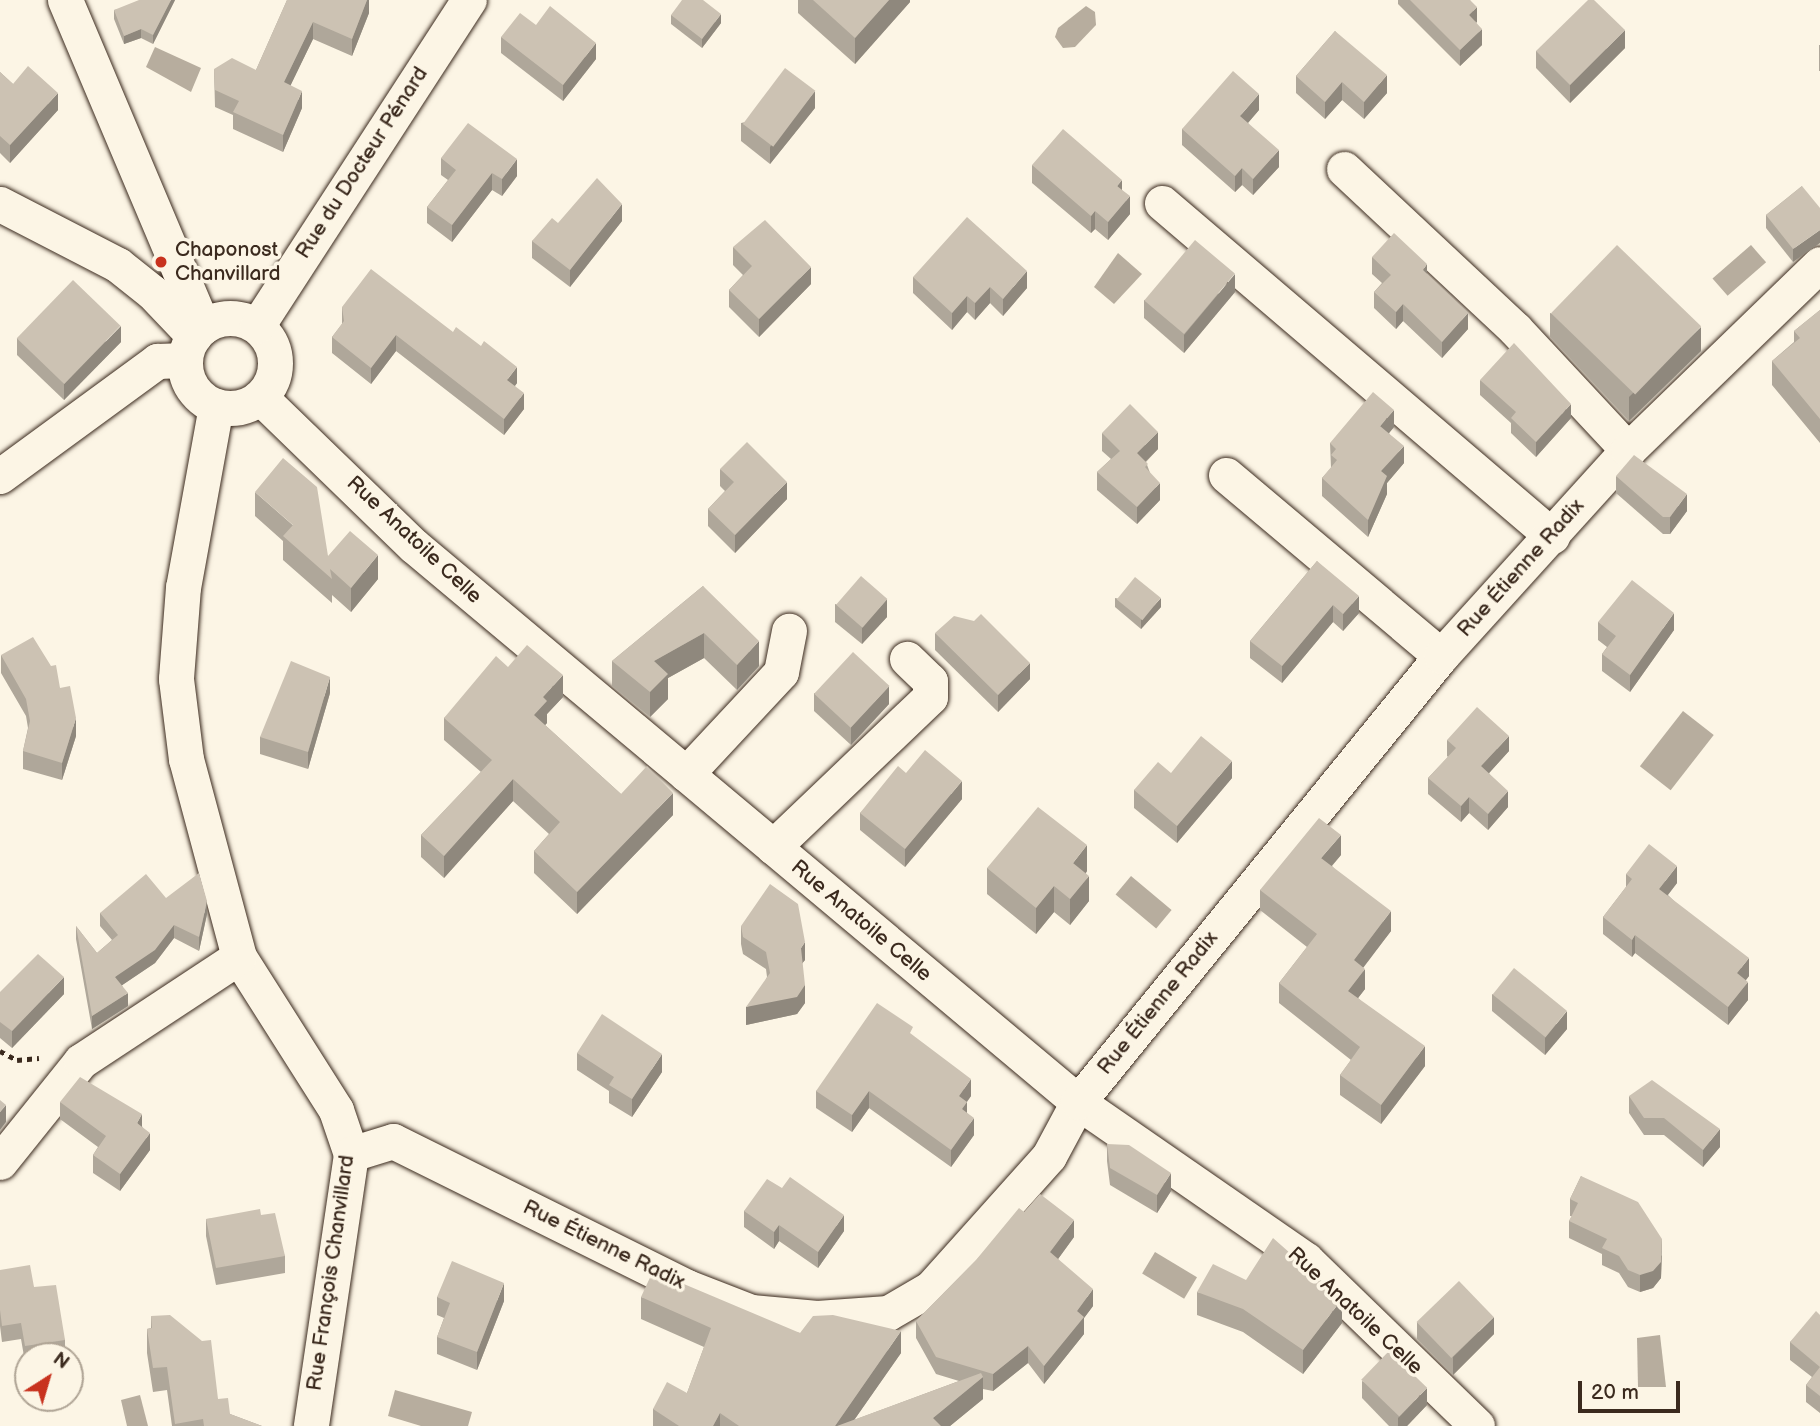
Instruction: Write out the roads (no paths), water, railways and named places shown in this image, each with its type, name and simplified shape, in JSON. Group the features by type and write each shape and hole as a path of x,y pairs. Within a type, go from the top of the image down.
{"street":[{"path":"0,475 157,361 194,341 220,319 239,319 257,326 270,341 275,361 272,381 260,397 232,408 216,406 194,388 194,341 65,0"},
{"name":"Rue du Docteur Pénard","path":"257,326 468,0"},
{"path":"1344,169 1515,329 1628,450"},
{"path":"1162,203 1552,536"},
{"path":"0,204 118,265 152,292 194,341"},
{"name":"Rue Étienne Radix","path":"351,1154 393,1141 687,1287 751,1312 817,1318 888,1313 932,1288 1049,1156 1078,1102 1441,656 1628,450 1820,264"},
{"name":"Rue Anatoile Celle","path":"260,397 414,546 1078,1102 1306,1260 1477,1426"},
{"name":"Rue François Chanvillard","path":"216,406 183,587 176,679 186,759 239,957 336,1110 351,1154 311,1426"},
{"path":"1226,475 1441,656"},
{"path":"686,774 781,672 789,631"},
{"path":"773,847 930,697 930,681 907,659"},
{"path":"0,1162 81,1062 239,957"}],"place":[{"name":"Chaponost Chanvillard","path":"161,262"}]}
